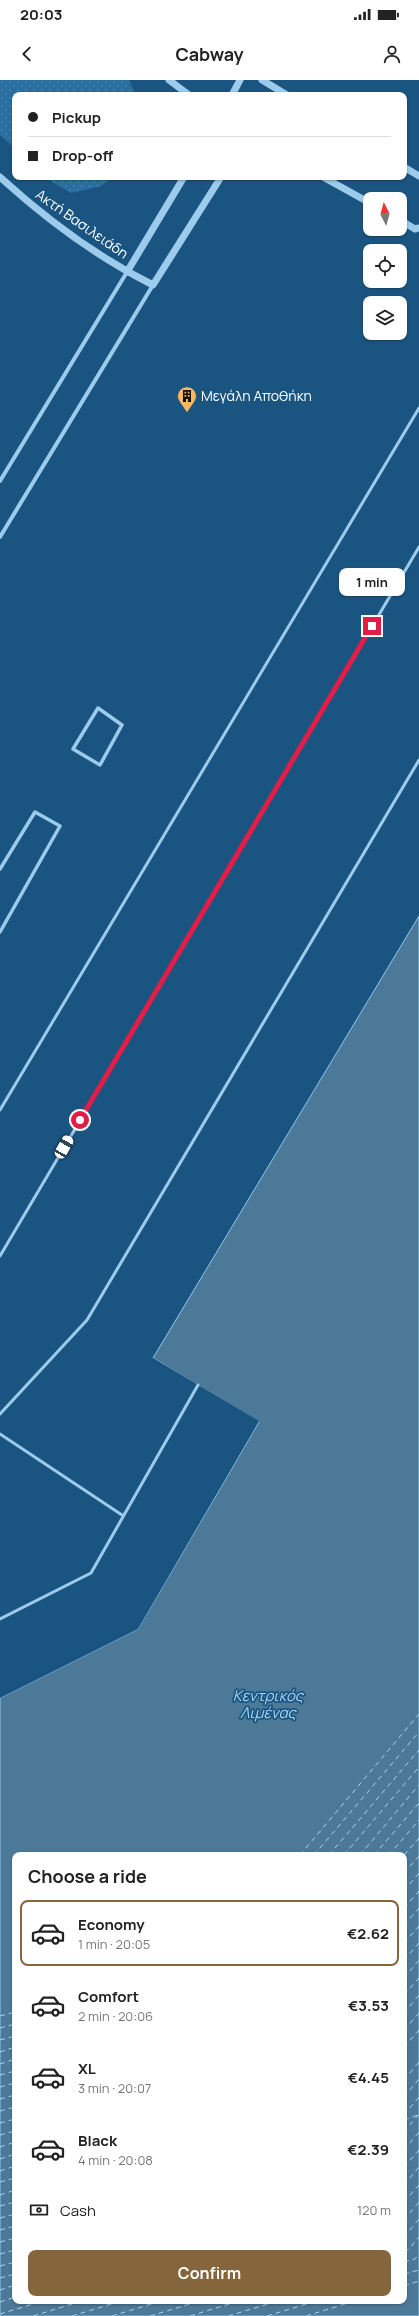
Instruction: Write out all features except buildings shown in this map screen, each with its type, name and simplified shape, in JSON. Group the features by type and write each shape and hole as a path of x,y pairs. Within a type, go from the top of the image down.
{"street":[{"path":"169,80 185,92"},
{"path":"234,92 240,80"},
{"path":"262,80 274,92"},
{"path":"407,169 419,176"},
{"name":"Ακτή Βασιλειάδη","path":"0,177 45,217 127,272 154,284"},
{"path":"0,481 182,180"},
{"path":"0,537 219,180"},
{"path":"328,180 363,199"},
{"path":"407,224 416,229 419,228"},
{"path":"98,708 122,725 100,765 73,749 98,708"},
{"path":"0,869 36,812 60,826 0,932"}],"lane":[{"path":"0,1110 419,408"},
{"path":"0,1256 419,547"},
{"path":"0,1414 87,1320 419,760"},
{"path":"0,1619 91,1572 122,1515 198,1385"},
{"path":"0,1434 122,1515"}],"shaded area":[{"path":"0,80 129,80 135,92 12,92 12,146 0,135"},
{"path":"49,180 109,180 101,186 71,193"}],"water":[{"name":"Κεντρικός Λιμένας","path":"419,916 419,2316 0,2316 0,1698 138,1629 259,1422 153,1358"}],"pier":[{"path":"153,1358 259,1421 138,1629 0,1698 0,1696 137,1628 257,1422 151,1359"}],"ferry route":[{"path":"303,1852 419,1714"},
{"path":"317,1852 419,1732"},
{"path":"332,1852 419,1750"},
{"path":"347,1852 419,1767"},
{"path":"363,1852 419,1785"},
{"path":"377,1852 419,1803"},
{"path":"392,1852 419,1820"},
{"path":"407,1852 419,1838"},
{"path":"407,1870 419,1856"},
{"path":"407,1887 419,1873"},
{"path":"407,1905 419,1891"},
{"path":"407,1922 419,1908"},
{"path":"407,1940 419,1926"},
{"path":"407,1957 419,1943"},
{"path":"407,1974 419,1960"},
{"path":"407,1992 419,1978"},
{"path":"407,2009 419,1995"},
{"path":"0,2016 12,2013"},
{"path":"407,2027 419,2013"},
{"path":"0,2028 12,2025"},
{"path":"407,2044 419,2030"},
{"path":"0,2040 12,2037"},
{"path":"0,2052 12,2048"},
{"path":"0,2064 12,2060"},
{"path":"407,2076 419,2062"},
{"path":"0,2075 12,2072"},
{"path":"407,2093 419,2079"},
{"path":"0,2087 12,2084"},
{"path":"0,2099 12,2096"},
{"path":"407,2111 419,2097"},
{"path":"0,2111 12,2108"},
{"path":"407,2128 419,2114"},
{"path":"407,2119 418,2115"},
{"path":"0,2123 12,2120"},
{"path":"0,2135 12,2132"},
{"path":"407,2146 419,2132"},
{"path":"0,2147 12,2143"},
{"path":"407,2164 419,2150"},
{"path":"0,2159 12,2155"},
{"path":"0,2171 12,2167"},
{"path":"407,2181 419,2167"},
{"path":"0,2182 12,2179"},
{"path":"407,2199 419,2185"},
{"path":"0,2195 12,2191"},
{"path":"407,2216 419,2202"},
{"path":"0,2206 12,2203"},
{"path":"0,2218 12,2215"},
{"path":"407,2233 419,2219"},
{"path":"0,2230 12,2227"},
{"path":"407,2250 419,2237"},
{"path":"0,2242 12,2239"},
{"path":"0,2254 12,2251"},
{"path":"407,2261 415,2259 419,2254"},
{"path":"0,2266 12,2263"},
{"path":"407,2273 419,2270"},
{"path":"0,2278 12,2275"},
{"path":"407,2285 419,2281"},
{"path":"0,2290 12,2286"},
{"path":"0,2302 12,2298"},
{"path":"0,2314 33,2304"},
{"path":"33,2316 72,2304"},
{"path":"72,2316 111,2304"},
{"path":"112,2316 151,2304"},
{"path":"150,2316 190,2304"},
{"path":"190,2316 229,2304"},
{"path":"228,2316 268,2304"},
{"path":"267,2316 306,2304"},
{"path":"306,2316 345,2304"}],"place":[{"name":"Μεγάλη Αποθήκη","path":"187,413"}],"route":[{"path":"80,1120 372,626"}]}
